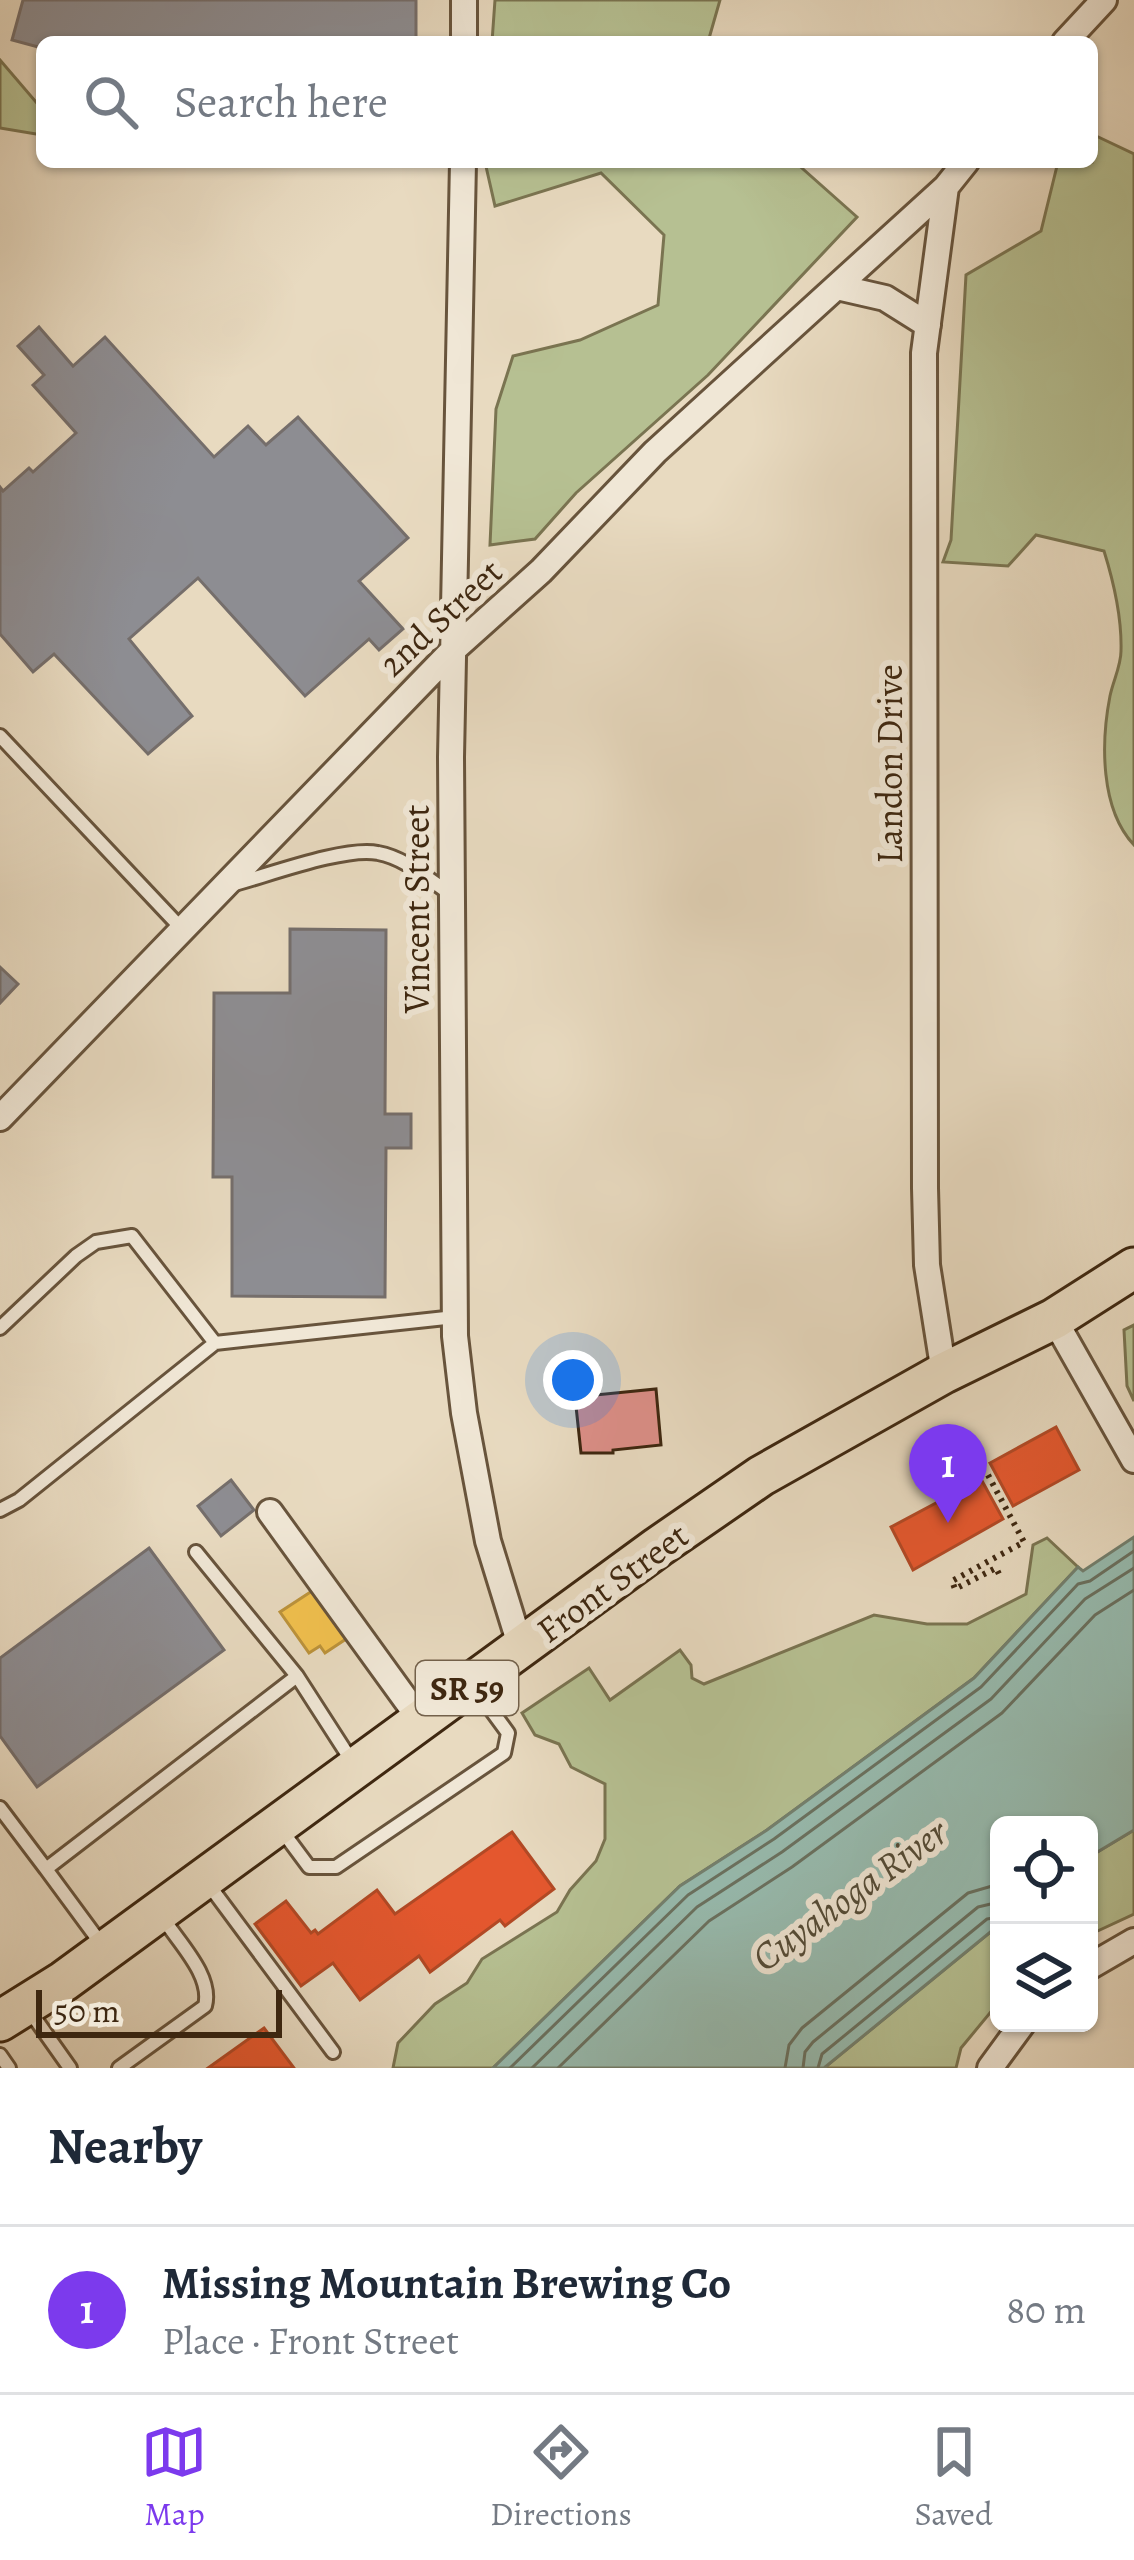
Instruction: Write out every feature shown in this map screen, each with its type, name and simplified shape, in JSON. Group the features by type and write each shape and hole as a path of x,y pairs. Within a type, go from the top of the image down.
{"main road":[{"name":"SR 59","path":"944,1373 1054,1319 1134,1268"},
{"name":"Front Street","path":"13,2013 106,1951 761,1476 944,1373"}],"street":[{"path":"464,0 464,36"},
{"path":"1071,36 1104,0"},
{"name":"Vincent Street","path":"463,168 454,649 455,1317 464,1413 478,1490 521,1648"},
{"path":"946,187 961,168"},
{"name":"2nd Street","path":"0,1118 454,649 542,571 655,452 946,187"},
{"name":"Landon Drive","path":"944,1373 927,1265 925,1188 924,353 946,187"},
{"path":"837,287 885,298 928,325"},
{"path":"1054,1319 1134,1460"},
{"path":"270,1512 422,1722"},
{"path":"1098,1962 1134,1942"},
{"path":"990,2068 1016,2032"}],"lane":[{"path":"0,736 182,929"},
{"path":"221,888 322,860 375,851 403,861 453,896"},
{"path":"0,1328 96,1242 132,1236 215,1343"},
{"path":"0,1510 19,1500 215,1343 455,1317"},
{"path":"196,1552 297,1676 356,1769"},
{"path":"46,1868 297,1676"},
{"path":"278,1826 309,1868 336,1868 504,1753 508,1733 472,1684"},
{"path":"0,1808 106,1951"},
{"path":"204,1879 333,2052"},
{"path":"119,2068 205,2006 208,1992 159,1912"},
{"path":"13,2013 70,2068"},
{"path":"0,2055 9,2068"}],"path":[{"path":"988,1475 1024,1542 952,1581 955,1589 996,1568 1000,1578"}],"green space":[{"path":"495,0 720,0 710,36 492,36"},
{"path":"0,60 36,102 36,134 0,128"},
{"path":"1098,137 1134,154 1134,845 1115,813 1106,774 1107,714 1121,638 1104,551 1036,535 1008,566 943,562 951,540 966,275 1041,231 1057,168 1098,168"},
{"path":"486,168 802,168 857,217 708,375 576,493 535,539 490,545 496,409 513,356 580,340 658,305 664,235 601,173 495,206"},
{"path":"1134,1325 1134,1401 1127,1386 1124,1330"},
{"path":"1047,1538 1078,1567 974,1678 767,1830 680,1886 493,2068 393,2068 398,2043 435,2004 467,1983 482,1959 557,1912 596,1861 605,1839 605,1784 571,1767 559,1744 535,1735 522,1713 589,1668 610,1700 680,1650 691,1665 692,1678 704,1684 874,1615 927,1624 967,1624 1026,1594 1033,1545"},
{"path":"1134,1830 1134,1914 1098,1931 1098,1924 1098,1852"},
{"path":"990,1932 990,2013 961,2048 956,2068 824,2068"}],"water":[{"name":"Cuyahoga River","path":"1134,1537 1134,1830 1098,1852 1098,1816 990,1816 990,1932 824,2068 493,2068 680,1886 767,1830 974,1678 1078,1567 1083,1571"}],"building: Homes":[{"path":"312,1591 346,1639 325,1653 320,1646 309,1653 280,1612"}],"building: Shops":[{"path":"1056,1427 1079,1470 1013,1506 990,1463"},
{"path":"981,1479 1003,1519 913,1570 891,1527"},
{"path":"512,1832 554,1889 505,1926 500,1920 430,1972 419,1956 360,2000 333,1963 301,1986 255,1924 286,1901 311,1933 318,1934 377,1890 395,1914"},
{"path":"264,2028 294,2068 208,2068"}],"building: Industry":[{"path":"23,0 416,0 416,36 36,36 36,46 12,40"},
{"path":"39,327 73,366 105,337 214,457 248,426 266,445 298,417 408,538 359,581 403,629 379,650 369,639 305,696 198,578 129,639 192,716 148,754 54,654 33,672 0,634 0,487 3,491 29,468 33,472 76,433 33,385 44,375 18,346"},
{"path":"290,929 386,930 385,1114 411,1114 411,1148 386,1148 385,1297 232,1296 232,1177 213,1177 214,993 290,993"},
{"path":"0,967 18,984 0,1003"},
{"path":"231,1480 254,1510 221,1536 198,1506"},
{"path":"149,1548 224,1650 37,1787 0,1736 0,1658"}],"building: Other":[{"path":"656,1389 661,1445 581,1453 575,1397"}],"place":[{"name":"Missing Mountain Brewing Co","path":"948,1523"}]}
